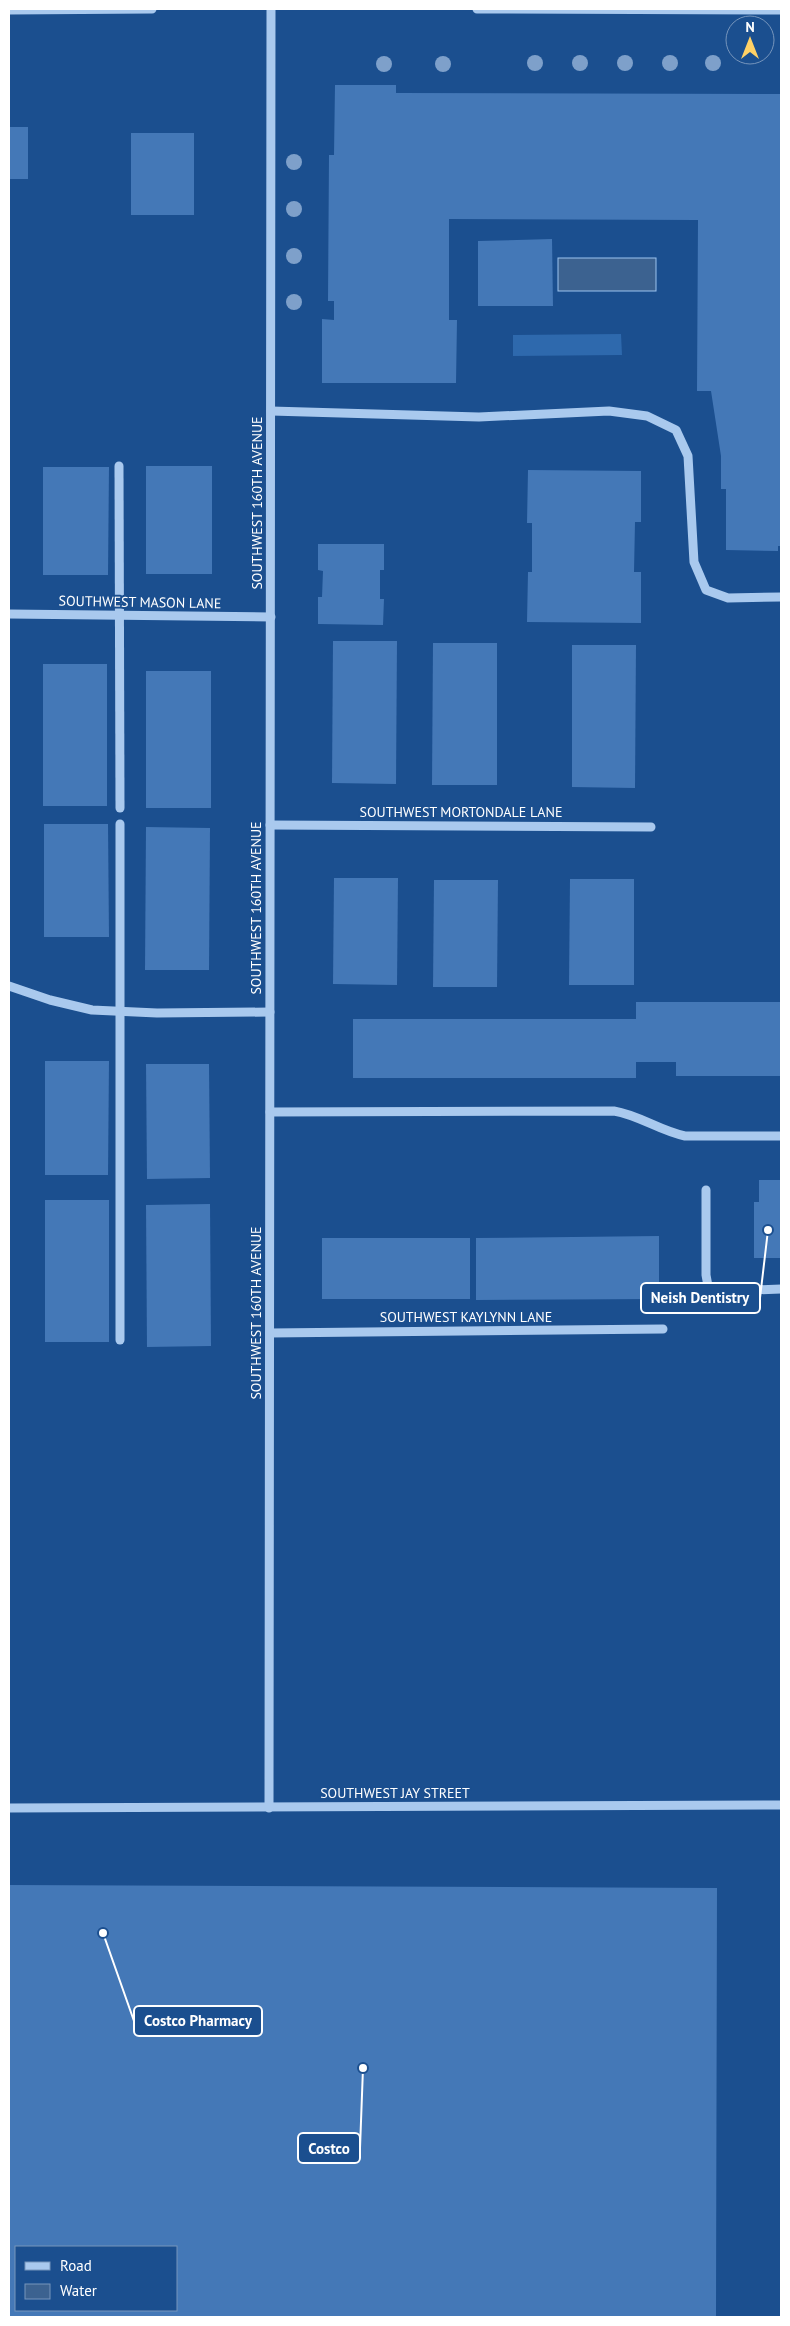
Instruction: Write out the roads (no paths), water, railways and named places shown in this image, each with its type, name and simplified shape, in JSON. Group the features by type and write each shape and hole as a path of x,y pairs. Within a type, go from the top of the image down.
{"street":[{"path":"9,10 152,9"},
{"name":"SOUTHWEST 160TH AVENUE","path":"269,1808 271,9"},
{"path":"477,9 781,10"},
{"path":"271,411 479,417 609,411 647,416 676,430 688,456 694,562 706,590 728,598 781,597"},
{"path":"119,466 120,808"},
{"name":"SOUTHWEST MASON LANE","path":"9,614 271,617"},
{"path":"120,824 120,1340"},
{"name":"SOUTHWEST MORTONDALE LANE","path":"270,825 651,827"},
{"path":"9,986 50,1000 92,1010 157,1013 270,1012"},
{"path":"270,1112 614,1111 630,1114 670,1133 685,1136 781,1136"},
{"path":"706,1190 706,1275 708,1286 723,1291 781,1290"},
{"name":"SOUTHWEST KAYLYNN LANE","path":"270,1333 663,1329"},
{"name":"SOUTHWEST JAY STREET","path":"9,1808 781,1805"}],"water":[{"path":"558,258 656,258 656,291 558,291"}],"place":[{"name":"Neish Dentistry","path":"768,1230"},
{"name":"Costco Pharmacy","path":"103,1933"},
{"name":"Costco","path":"363,2068"}]}
